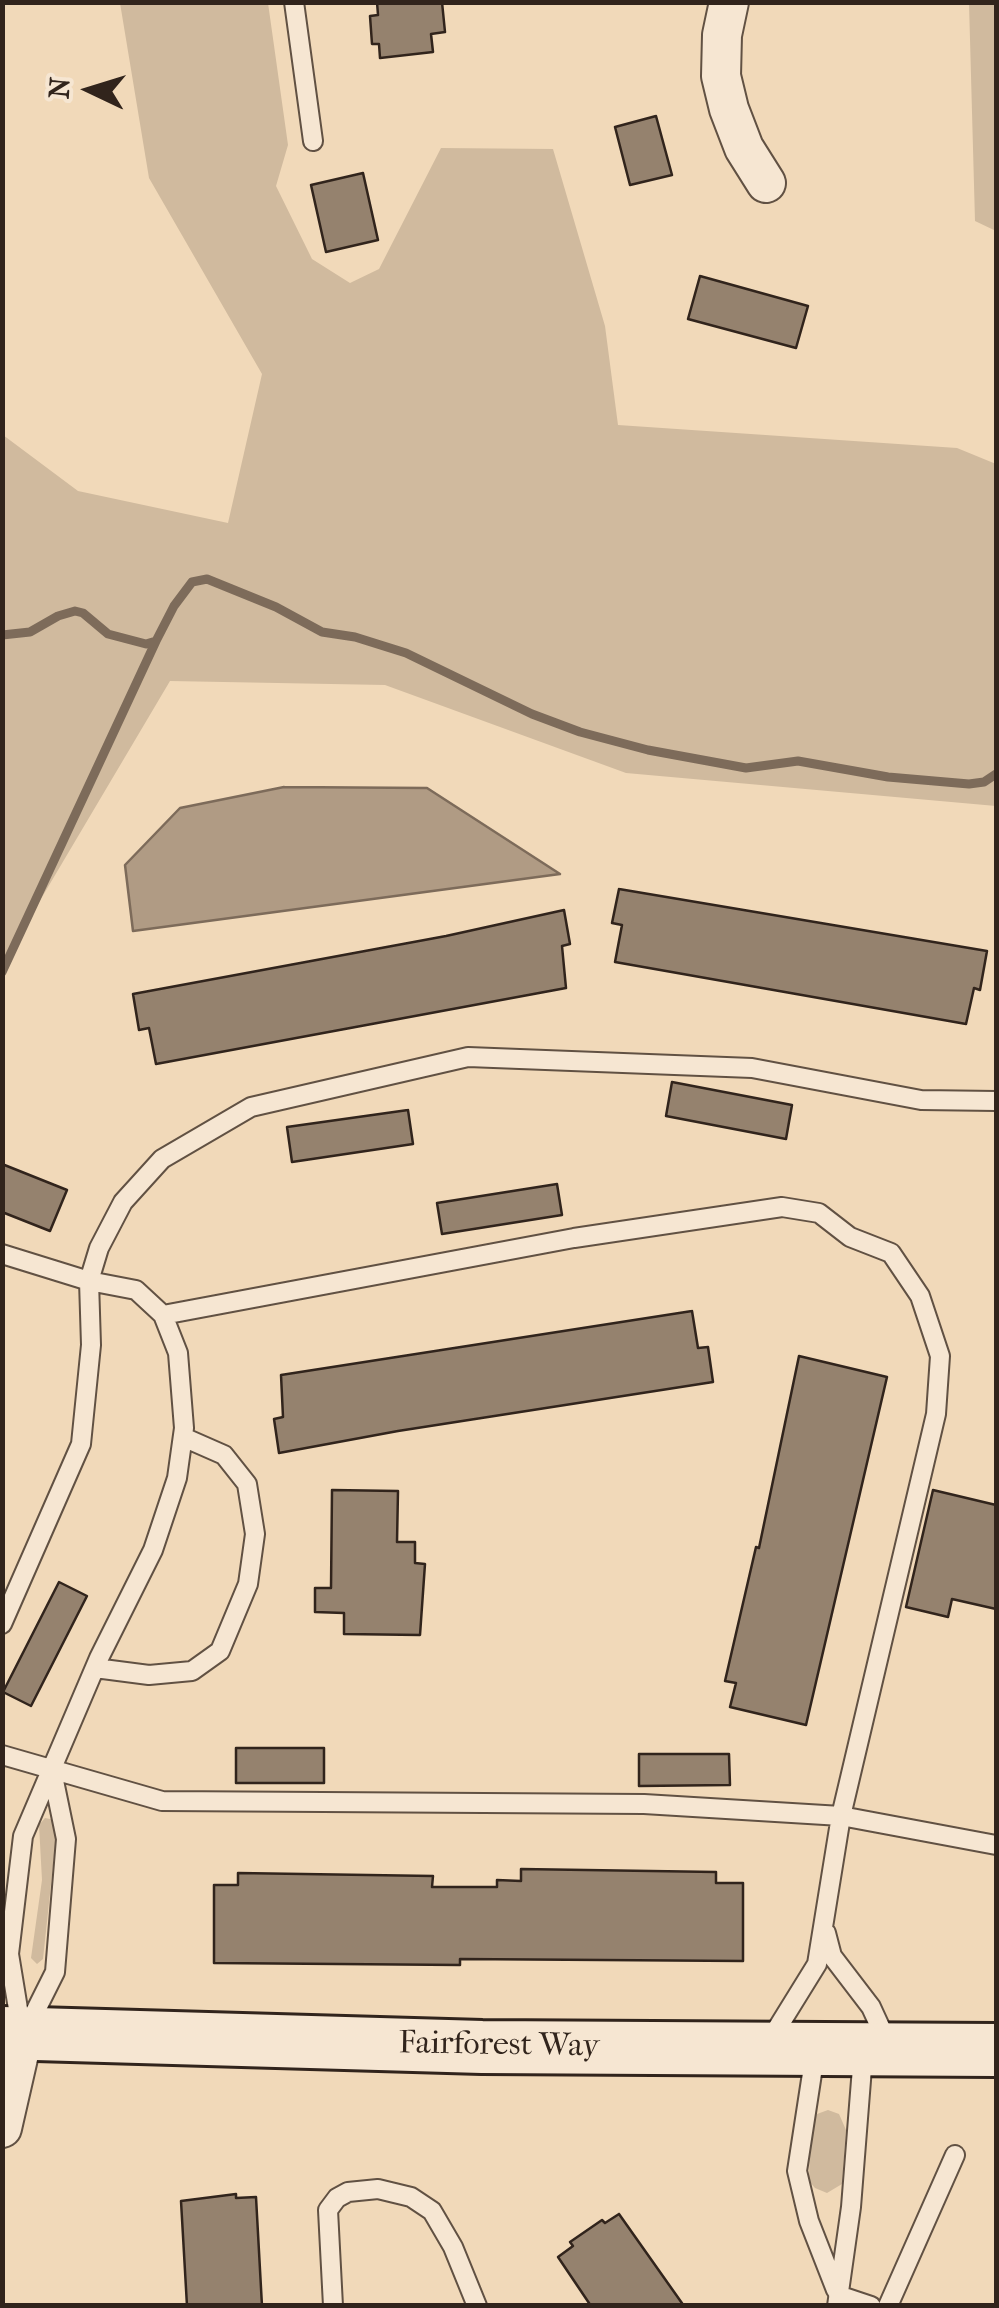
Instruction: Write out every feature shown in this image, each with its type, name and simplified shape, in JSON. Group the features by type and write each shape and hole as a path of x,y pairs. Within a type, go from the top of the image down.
{"main road":[{"name":"Fairforest Way","path":"13,2035 482,2047 996,2050"}],"street":[{"path":"729,2 722,35 721,76 728,110 744,148 766,183"},
{"path":"2,2128 13,2035"}],"lane":[{"path":"294,2 313,142"},
{"path":"2,1624 81,1444 91,1345 89,1281 100,1248 123,1202 162,1158 250,1107 468,1057 752,1068 921,1100 996,1101"},
{"path":"163,1316 574,1238 782,1207 818,1213 850,1237 891,1253 920,1296 940,1356 936,1414 841,1816 817,1964 765,2048"},
{"path":"2,1254 89,1281 136,1290 163,1316 178,1354 182,1438 177,1478 153,1550 94,1668 23,1836 9,1954 13,2035"},
{"path":"94,1668 149,1675 192,1671 220,1651 248,1584 255,1534 246,1484 224,1455 182,1438"},
{"path":"2,1755 162,1802 644,1804 841,1816 996,1844"},
{"path":"13,2035 55,1972 66,1839 52,1770"},
{"path":"824,1922 832,1956 871,2008 857,2049 798,2171 809,2221 838,2300"},
{"path":"838,2300 850,2207 857,2049"},
{"path":"888,2306 955,2156"},
{"path":"333,2306 328,2210 348,2192 378,2189 411,2197 432,2211 453,2247 477,2306"},
{"path":"838,2300 871,2306"}],"shaded area":[{"path":"120,3 268,3 288,145 276,186 312,259 350,283 379,269 441,148 553,149 605,326 618,425 957,448 996,464 996,806 626,773 385,685 170,681 3,963 3,435 78,491 228,523 262,374 149,178"},
{"path":"969,3 996,3 996,231 975,221"},
{"path":"284,787 427,788 560,874 133,931 125,865 180,808"},
{"path":"45,1818 55,1820 57,1828 43,1959 37,1964 31,1958 42,1880 39,1825"},
{"path":"828,2110 839,2114 846,2130 842,2184 827,2193 809,2181 810,2124 817,2114"}],"building":[{"path":"377,2 442,2 445,32 431,34 433,52 380,58 379,44 372,44 370,16 378,15"},
{"path":"656,116 672,175 630,185 615,127"},
{"path":"363,173 378,240 326,252 311,185"},
{"path":"700,276 808,306 796,348 688,319"},
{"path":"619,889 987,951 980,990 974,988 966,1024 615,962 622,925 612,923"},
{"path":"564,910 570,944 562,946 566,988 156,1064 149,1028 139,1030 133,994"},
{"path":"672,1082 792,1105 786,1139 666,1116"},
{"path":"408,1110 413,1144 292,1162 287,1127"},
{"path":"2,1164 67,1190 50,1231 2,1212"},
{"path":"557,1184 562,1215 442,1234 437,1203"},
{"path":"692,1311 698,1348 708,1347 713,1382 279,1453 274,1419 283,1417 281,1375"},
{"path":"799,1356 887,1377 806,1725 730,1707 736,1683 725,1681 756,1547 759,1548"},
{"path":"332,1490 398,1491 397,1542 415,1542 415,1563 425,1564 420,1635 344,1634 344,1613 315,1612 315,1588 331,1588"},
{"path":"933,1490 996,1505 996,1609 952,1599 948,1617 906,1607"},
{"path":"59,1582 87,1596 31,1706 3,1692"},
{"path":"236,1748 324,1748 324,1783 236,1783"},
{"path":"639,1754 729,1754 730,1785 639,1786"},
{"path":"521,1869 716,1872 716,1883 743,1883 743,1961 460,1959 460,1965 214,1963 214,1885 238,1885 238,1873 433,1876 432,1887 497,1887 497,1880 521,1881"},
{"path":"236,2194 236,2198 256,2197 262,2306 187,2306 181,2201"},
{"path":"619,2214 684,2306 591,2306 558,2257 573,2246 570,2242 602,2220 605,2223"}],"waterway":[{"path":"2,635 30,632 75,611 108,634 146,644 156,641 192,582 207,579 276,607 322,632 355,637 406,653 532,714 648,750 746,768 798,761 888,777 969,784 984,782 996,774"},
{"path":"2,972 156,641"}]}
